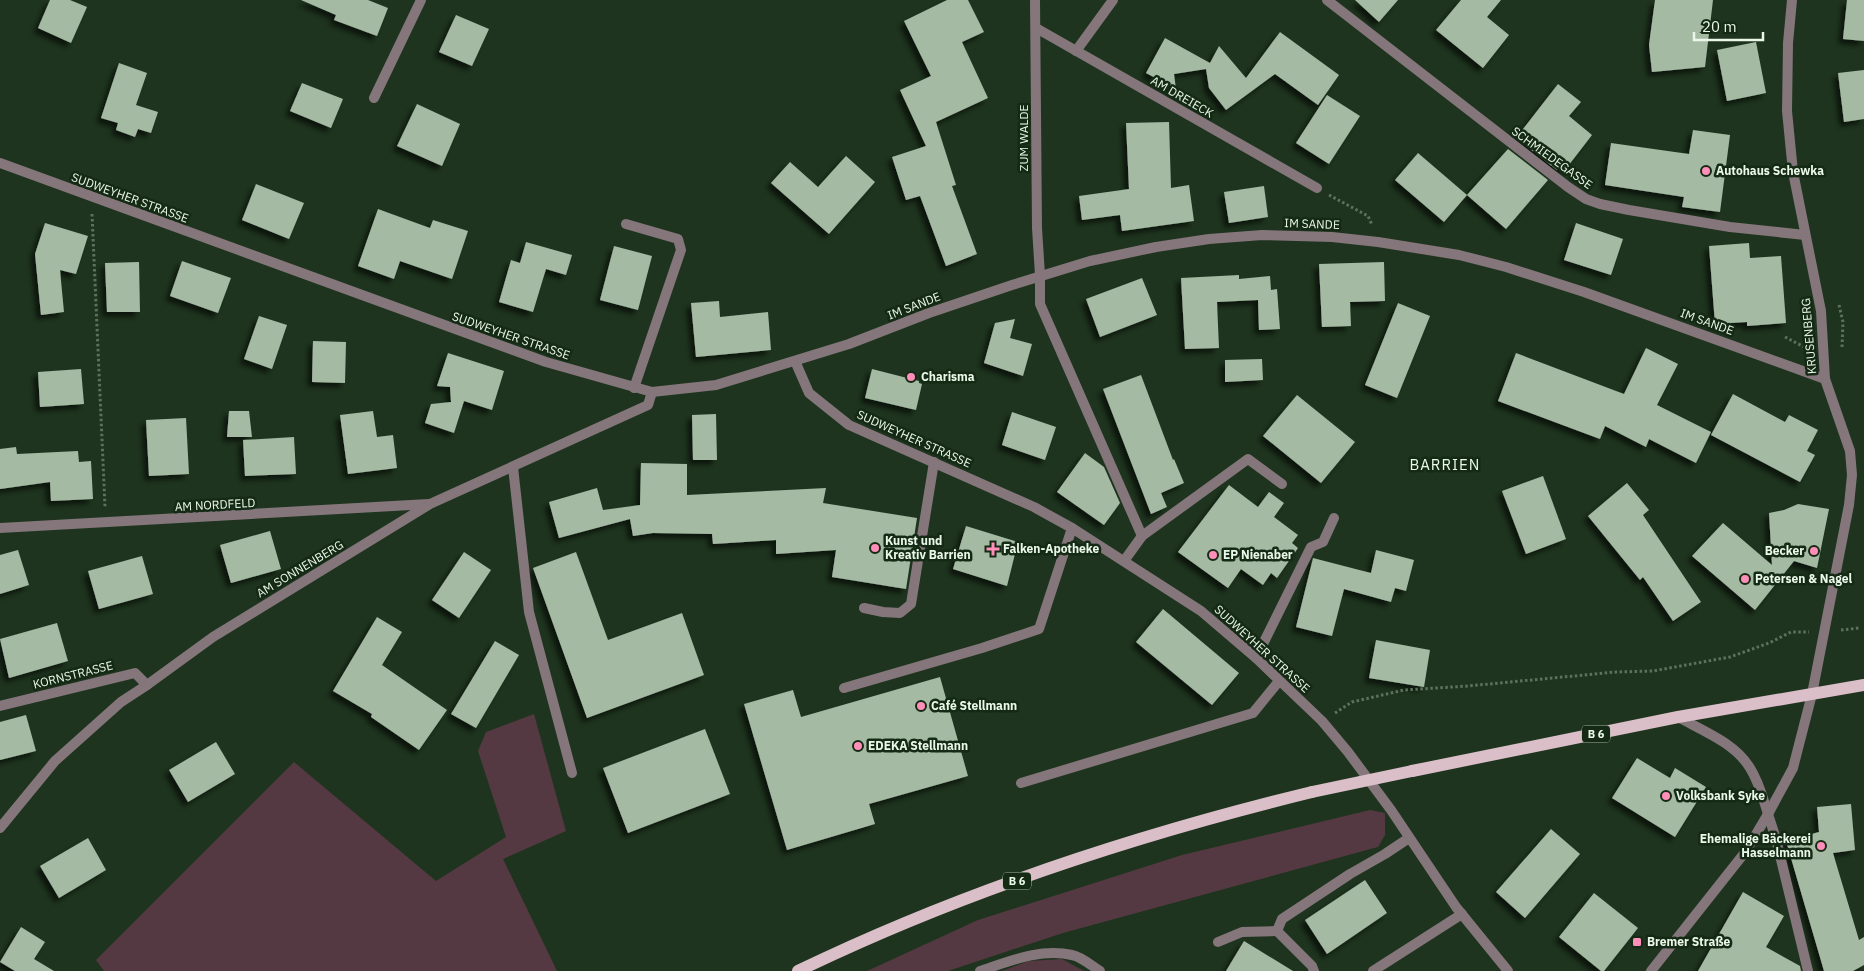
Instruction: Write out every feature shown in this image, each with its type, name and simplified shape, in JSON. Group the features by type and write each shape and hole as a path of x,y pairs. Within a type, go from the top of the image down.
{"main road":[{"name":"B 6","path":"798,971 908,921 1095,854 1243,809 1312,792 1678,717 1864,685"}],"street":[{"path":"374,98 421,0"},
{"name":"ZUM WALDE","path":"1035,0 1037,228 1040,304 1142,536"},
{"path":"1076,51 1113,0"},
{"name":"SCHMIEDEGASSE","path":"1327,0 1586,199 1600,204 1648,214 1730,227 1805,235"},
{"name":"KRUSENBERG","path":"1651,971 1746,851 1793,768 1812,694 1849,504 1852,475 1850,451 1825,379 1821,311 1793,172 1788,111 1788,43 1792,0"},
{"name":"AM DREIECK","path":"1036,28 1317,188"},
{"name":"SUDWEYHER STRASSE","path":"0,163 546,362 634,388 652,392 716,385 795,361 809,393 848,425 1034,507 1072,528 1201,611 1256,658 1322,721 1348,752 1462,914 1508,971"},
{"path":"626,224 678,239 681,250 634,388"},
{"name":"IM SANDE","path":"795,361 849,344 929,313 1040,275 1090,261 1156,247 1209,239 1262,236 1332,236 1459,255 1506,267 1584,292 1825,379"},
{"name":"AM SONNENBERG","path":"0,828 56,761 121,702 212,637 430,504 648,405 652,392"},
{"path":"1124,561 1142,536 1248,459 1282,484"},
{"path":"864,608 900,613 911,604 934,462"},
{"path":"513,467 529,612 572,773"},
{"name":"AM NORDFELD","path":"0,528 106,524 430,504"},
{"path":"1256,658 1311,548 1323,542 1334,518"},
{"path":"844,688 982,648 1038,629 1072,528"},
{"name":"KORNSTRASSE","path":"0,706 135,673 147,685"},
{"path":"1021,783 1253,713 1279,681"},
{"path":"1678,717 1736,751 1749,766 1757,781 1776,839 1808,971"},
{"path":"1277,931 1282,919 1409,838"},
{"path":"1373,971 1462,914"},
{"path":"1218,942 1242,932 1277,931 1312,966 1314,971"},
{"path":"980,971 1023,956 1048,952 1074,955 1100,971"}],"path":[{"path":"1317,188 1368,216 1378,242"},
{"path":"92,198 106,524"},
{"path":"1838,304 1843,322 1842,350"},
{"path":"1322,721 1352,702 1404,690 1616,672 1652,672 1730,657 1769,644"}],"shaded area":[{"path":"534,714 566,831 503,859 557,971 104,971 96,960 294,762 436,881 506,837 478,751 486,732"},
{"path":"1370,810 1385,813 1385,835 1378,847 1063,933 948,971 867,971 978,920 1182,855"},
{"path":"1062,959 1084,971 1002,971 1029,961"}],"building":[{"path":"50,0 70,0 87,7 71,43 38,28"},
{"path":"301,0 368,0 388,8 377,36 334,20 336,15"},
{"path":"947,0 968,0 984,32 962,42 988,98 936,122 956,185 952,186 977,254 946,266 920,196 906,200 892,157 926,146 900,90 931,76 904,21"},
{"path":"1355,0 1398,0 1379,22"},
{"path":"1461,0 1501,0 1487,17 1509,35 1483,68 1436,30"},
{"path":"1655,0 1713,0 1705,67 1652,72 1649,45"},
{"path":"1847,0 1864,0 1864,41 1843,39"},
{"path":"456,15 489,29 472,66 439,52"},
{"path":"1280,32 1339,75 1318,105 1275,74 1226,110 1209,88 1206,69 1174,74 1176,89 1146,73 1165,38 1210,63 1219,46 1246,78"},
{"path":"1756,42 1766,93 1727,101 1717,50"},
{"path":"119,63 147,73 136,105 158,112 151,133 138,129 135,137 116,130 118,123 101,118"},
{"path":"1864,70 1864,119 1844,122 1838,73"},
{"path":"302,83 343,99 331,128 290,111"},
{"path":"1558,84 1581,102 1569,116 1592,135 1565,170 1560,166 1557,170 1516,138"},
{"path":"1327,95 1360,116 1329,164 1296,143"},
{"path":"417,104 460,124 442,166 397,146"},
{"path":"1169,122 1171,188 1189,185 1194,221 1122,231 1120,215 1082,220 1079,196 1129,189 1126,123"},
{"path":"1693,130 1730,135 1720,212 1682,207 1684,197 1605,185 1611,143 1689,154"},
{"path":"1508,149 1548,180 1506,229 1467,195"},
{"path":"1418,153 1467,195 1444,222 1395,180"},
{"path":"846,156 875,182 829,234 771,183 790,162 818,187"},
{"path":"256,184 304,203 289,239 242,220"},
{"path":"1264,186 1268,217 1229,223 1224,192"},
{"path":"378,209 430,228 433,220 468,231 452,279 400,261 394,279 358,266"},
{"path":"45,223 88,236 76,274 60,270 64,312 41,315 35,254"},
{"path":"1576,223 1623,239 1611,275 1564,260"},
{"path":"526,242 572,255 566,275 546,269 533,312 499,302 511,260 520,263"},
{"path":"1749,243 1750,258 1781,256 1786,323 1747,326 1747,322 1715,324 1709,246"},
{"path":"614,246 652,256 638,310 600,300"},
{"path":"182,261 231,278 218,313 170,296"},
{"path":"139,262 140,312 107,312 105,263"},
{"path":"1384,262 1385,301 1350,302 1351,326 1322,327 1319,264"},
{"path":"1239,275 1239,279 1270,276 1271,290 1277,289 1280,329 1259,330 1258,300 1217,302 1219,348 1185,349 1181,278"},
{"path":"1142,278 1157,315 1100,337 1086,299"},
{"path":"719,301 720,317 768,312 771,350 696,357 691,303"},
{"path":"1398,303 1430,316 1397,398 1365,385"},
{"path":"259,316 287,325 272,369 244,359"},
{"path":"1015,319 1010,338 1032,344 1023,376 984,363 995,323"},
{"path":"313,341 346,342 345,383 312,382"},
{"path":"1646,348 1678,364 1657,405 1711,432 1696,463 1649,439 1646,447 1605,426 1600,439 1498,401 1516,353 1624,394"},
{"path":"448,353 504,371 492,410 464,401 454,433 425,423 431,404 451,402 450,387 437,386"},
{"path":"1262,359 1263,380 1225,382 1225,360"},
{"path":"81,369 84,404 40,407 38,372"},
{"path":"872,369 919,381 922,384 916,410 865,398"},
{"path":"1141,375 1173,460 1184,483 1161,493 1167,507 1151,514 1103,389"},
{"path":"1733,394 1785,422 1789,415 1818,430 1807,451 1815,455 1800,482 1711,435"},
{"path":"1297,395 1355,442 1321,483 1263,436"},
{"path":"229,411 249,411 252,437 227,437"},
{"path":"373,411 377,437 393,435 397,468 348,474 340,415"},
{"path":"1012,412 1056,427 1045,460 1002,445"},
{"path":"716,414 717,460 693,460 692,415"},
{"path":"186,418 189,474 149,476 146,420"},
{"path":"294,437 296,474 245,476 243,440"},
{"path":"16,447 17,454 78,451 79,462 91,461 93,499 51,501 50,482 0,489 0,449"},
{"path":"1085,453 1104,467 1120,503 1104,525 1057,492"},
{"path":"641,463 687,464 687,495 826,488 823,503 917,518 906,589 832,577 836,550 776,554 776,540 713,544 712,534 653,533 633,536 630,519 559,538 549,502 597,488 603,510 640,505"},
{"path":"1543,476 1566,539 1526,554 1502,491"},
{"path":"1627,483 1649,510 1643,515 1701,602 1673,621 1643,577 1640,580 1588,516"},
{"path":"1229,485 1258,507 1269,492 1284,503 1274,517 1298,535 1292,543 1298,548 1277,578 1271,573 1263,585 1241,569 1228,588 1178,552"},
{"path":"1798,504 1829,509 1817,568 1794,561 1755,610 1692,556 1723,523 1772,565 1769,513 1784,510"},
{"path":"966,526 1018,542 1007,586 953,569"},
{"path":"270,531 281,569 231,583 220,545"},
{"path":"18,550 29,585 0,594 0,555"},
{"path":"1376,550 1414,560 1406,591 1395,588 1391,602 1344,589 1332,636 1296,627 1313,558 1371,573"},
{"path":"464,552 491,570 459,618 432,600"},
{"path":"576,552 608,640 682,613 704,675 587,718 533,568"},
{"path":"142,556 153,594 99,609 88,571"},
{"path":"1163,609 1239,673 1212,705 1136,642"},
{"path":"377,617 402,632 382,665 447,710 419,750 371,717 372,714 333,691"},
{"path":"57,623 68,661 9,678 0,639"},
{"path":"1376,640 1430,650 1424,687 1369,678"},
{"path":"495,641 519,655 476,728 451,714"},
{"name":"EDEKA Stellmann","path":"940,677 968,776 869,804 875,824 787,850 744,704 793,690 801,717"},
{"path":"26,715 36,751 0,760 0,722"},
{"path":"705,729 730,794 628,833 603,768"},
{"path":"216,742 235,774 188,802 169,770"},
{"path":"1637,758 1670,778 1675,768 1706,787 1675,837 1612,798"},
{"path":"1851,804 1855,850 1833,853 1859,940 1864,937 1864,965 1853,971 1824,971 1786,841 1819,832 1817,807"},
{"path":"1551,829 1580,854 1525,918 1496,892"},
{"path":"88,838 106,870 59,898 40,866"},
{"path":"1365,880 1387,913 1327,954 1305,920"},
{"path":"1743,892 1784,916 1766,947 1800,966 1801,971 1698,971"},
{"path":"1594,893 1638,928 1604,971 1601,971 1559,937"},
{"path":"21,927 45,942 34,959 54,971 15,971 0,962"},
{"path":"1244,941 1293,971 1226,971"}],"place":[{"name":"Autohaus Schewka","path":"1706,171"},
{"name":"Charisma","path":"911,377"},
{"name":"Kunst und Kreativ Barrien","path":"875,548"},
{"name":"Falken-Apotheke","path":"993,549"},
{"name":"Becker","path":"1814,551"},
{"name":"EP Nienaber","path":"1213,555"},
{"name":"Petersen & Nagel","path":"1745,579"},
{"name":"Café Stellmann","path":"921,706"},
{"name":"EDEKA Stellmann","path":"858,746"},
{"name":"Volksbank Syke","path":"1666,796"},
{"name":"Ehemalige Bäckerei Hasselmann","path":"1821,846"},
{"name":"Bremer Straße","path":"1637,942"}],"district":[{"name":"BARRIEN","path":"1445,465"}]}
